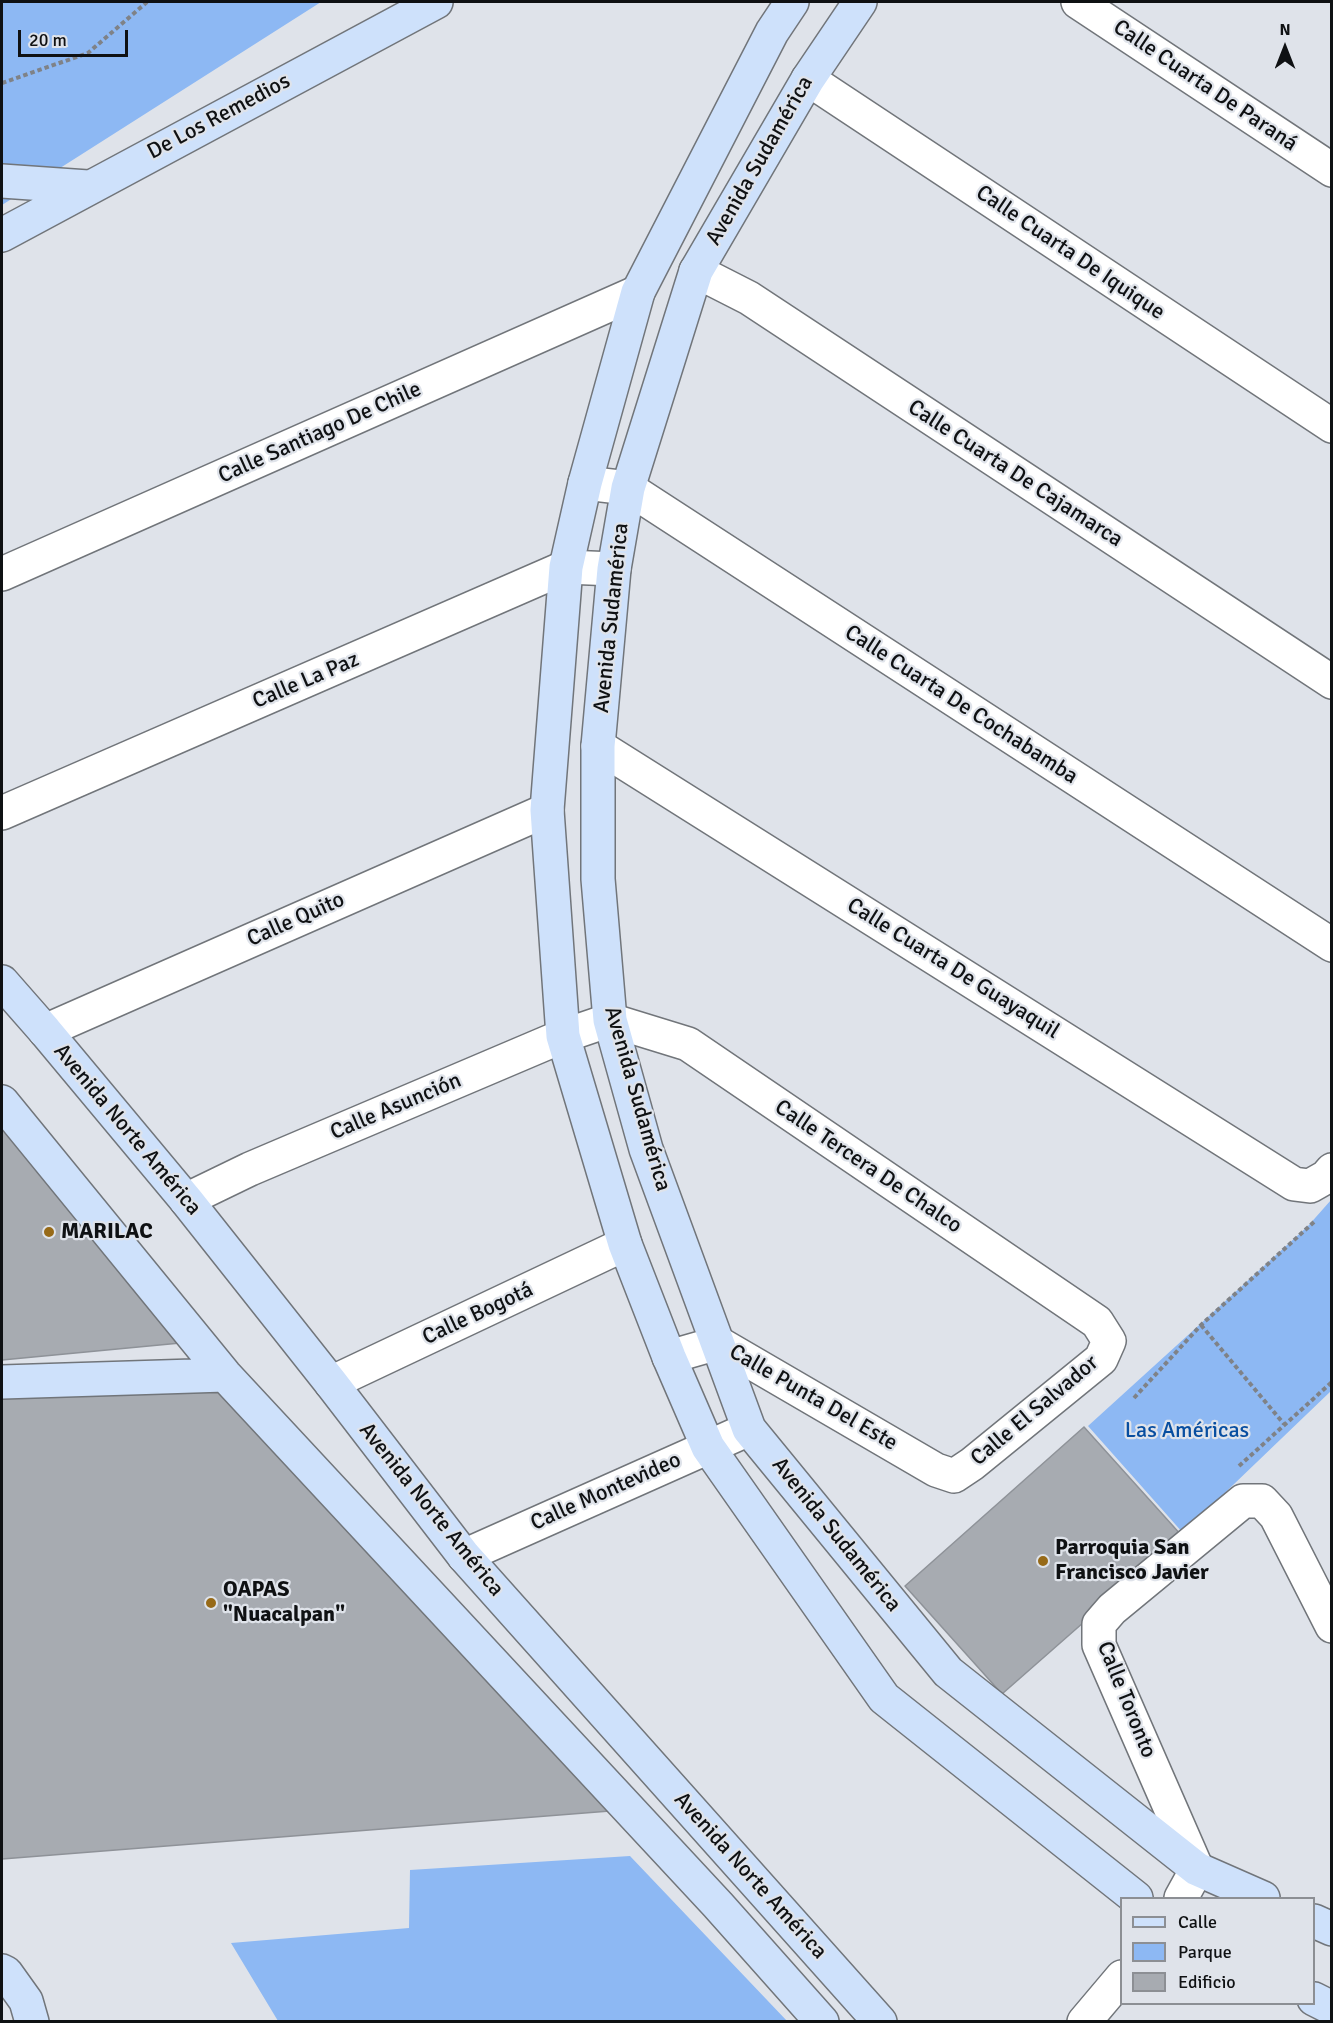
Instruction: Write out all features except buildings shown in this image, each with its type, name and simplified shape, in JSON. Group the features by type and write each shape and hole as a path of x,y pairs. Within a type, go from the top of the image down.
{"street":[{"name":"De Los Remedios","path":"2,235 436,2"},
{"name":"Avenida Sudamérica","path":"792,2 772,32 638,292 585,483 566,567 547,810 563,1036 625,1244 669,1357 708,1447 884,1698 1133,1897"},
{"name":"Avenida Sudamérica","path":"860,2 808,79 696,271 628,488 614,569 598,746 598,879 610,1020 646,1149 749,1429 948,1672 1197,1869 1259,1897"},
{"name":"Calle Cuarta De Paraná","path":"1078,2 1332,170"},
{"name":"Calle Cuarta De Iquique","path":"808,79 1332,426"},
{"path":"2,181 88,187"},
{"name":"Calle Cuarta De Cajamarca","path":"696,271 749,298 1332,682"},
{"name":"Calle Santiago De Chile","path":"2,574 638,292"},
{"name":"Calle Cuarta De Cochabamba","path":"585,483 628,488 1332,945"},
{"name":"Calle La Paz","path":"2,813 566,567 614,569"},
{"name":"Calle Cuarta De Guayaquil","path":"598,746 1284,1178 1294,1184 1321,1190"},
{"name":"Calle Quito","path":"45,1031 547,810"},
{"name":"Avenida Norte América","path":"2,982 186,1200 464,1556 880,2022"},
{"name":"Calle Asunción","path":"186,1200 250,1169 563,1036 610,1020"},
{"name":"Calle Tercera De Chalco","path":"610,1020 688,1044 1098,1322 1110,1341"},
{"name":"Avenida Norte América","path":"2,1102 225,1375 718,1905 822,2022"},
{"name":"Calle Bogotá","path":"331,1383 625,1244"},
{"name":"Calle El Salvador","path":"954,1476 972,1464 1101,1359 1110,1341"},
{"name":"Calle Punta Del Este","path":"669,1357 718,1343 936,1470 954,1476"},
{"path":"2,1382 225,1375"},
{"name":"Calle Montevideo","path":"464,1556 749,1429"},
{"name":"Calle Toronto","path":"1197,1869 1099,1645 1099,1624 1112,1609 1243,1501 1262,1502 1276,1516 1332,1626"},
{"path":"1182,1897 1197,1869"},
{"path":"1315,1921 1332,1929"},
{"path":"2,1971 26,2001 32,2022"},
{"path":"1084,2022 1120,1979"},
{"path":"1315,2000 1332,2008"}],"path":[{"path":"2,83 88,53 147,2"},
{"path":"1134,1398 1321,1190"},
{"path":"1201,1325 1284,1424"},
{"path":"1238,1467 1332,1382"}],"green space":[{"path":"2,2 321,2 2,205"},
{"name":"Las Américas","path":"1331,1200 1331,1391 1183,1533 1088,1426 1308,1226"},
{"path":"630,1856 787,2021 278,2021 231,1943 409,1928 410,1870"}],"place":[{"name":"MARILAC","path":"49,1232"},
{"name":"Parroquia San Francisco Javier","path":"1043,1561"},
{"name":"OAPAS \"Nuacalpan\"","path":"211,1603"}]}
